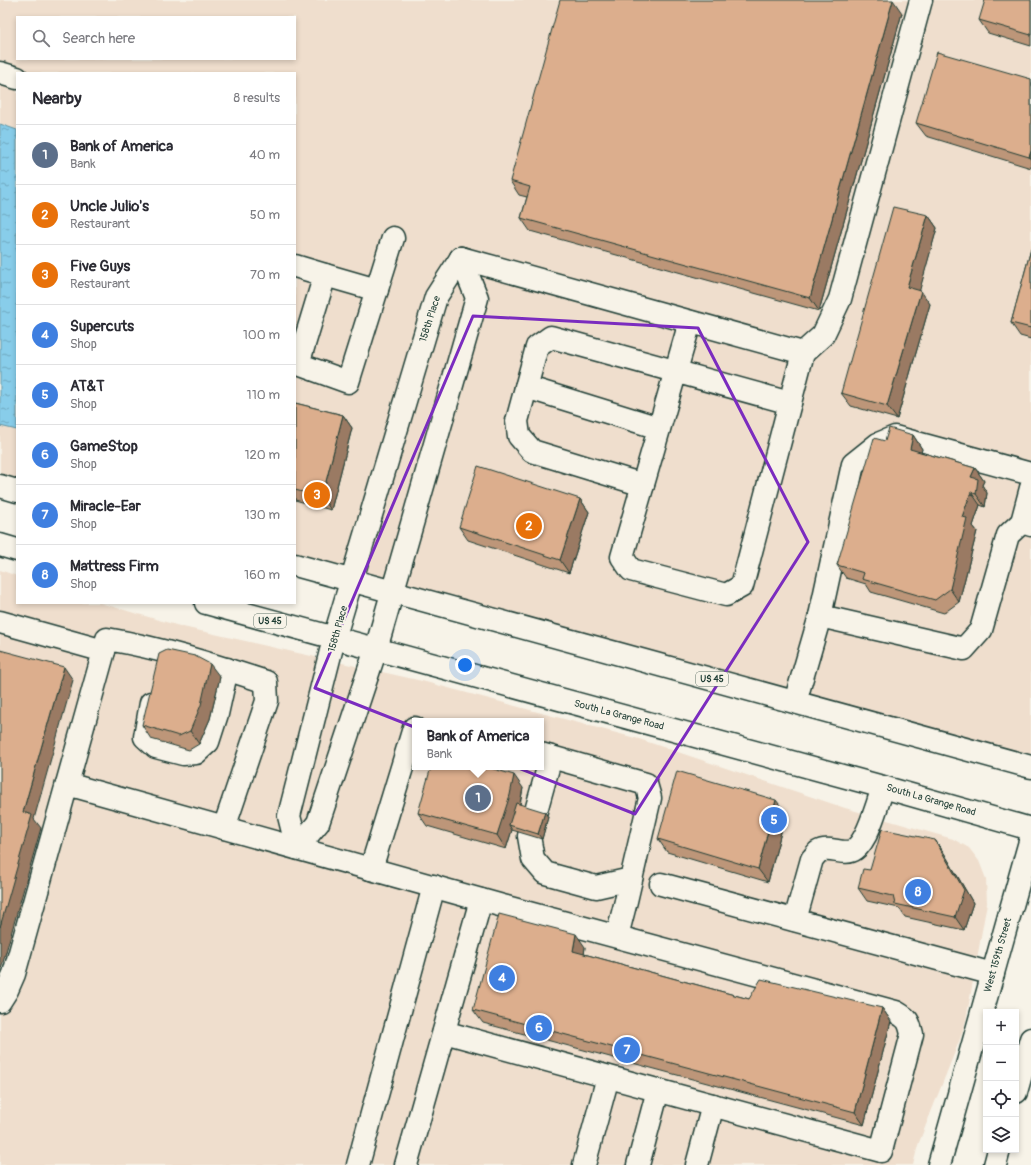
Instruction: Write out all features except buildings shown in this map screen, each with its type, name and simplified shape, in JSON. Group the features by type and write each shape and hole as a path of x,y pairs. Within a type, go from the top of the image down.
{"main road":[{"path":"690,322 622,556 631,570 726,595 742,586 803,354 823,335 840,299 921,0"},
{"path":"0,73 16,78"},
{"path":"325,275 298,364 348,382 393,238"},
{"path":"461,258 803,354"},
{"path":"297,848 318,823 376,649 477,298 461,258"},
{"name":"158th Place","path":"297,848 288,816 334,639 353,580 436,297 461,258"},
{"path":"296,266 377,290"},
{"path":"643,485 532,451 519,436 517,421 537,347 551,337 790,402"},
{"path":"526,387 659,428"},
{"path":"795,702 820,616 853,464 878,444 895,437 1031,474"},
{"path":"0,486 16,491"},
{"path":"820,616 964,649 981,630 1008,534 1027,524 1031,488"},
{"path":"0,546 16,550"},
{"name":"US 45","path":"296,565 1031,767"},
{"name":"South La Grange Road","path":"210,604 334,639 376,649 883,786 1031,829"},
{"path":"0,622 104,651"},
{"path":"0,1001 14,974 104,651 106,639 129,643 160,668 227,669 266,682 267,701 224,828"},
{"path":"160,668 148,714 145,737 156,747 183,754 196,753 208,742 217,714 227,669"},
{"path":"371,869 412,733"},
{"path":"546,755 646,784 650,798 616,936"},
{"path":"543,770 529,836 533,859 545,873 596,887 631,879"},
{"path":"67,784 482,900 896,1012 905,1017 910,1023 912,1034 879,1158 713,1105 444,1032"},
{"path":"795,920 812,859 819,852 827,850 842,852 854,850 864,840 883,786"},
{"name":"West 159th Street","path":"939,1165 1031,838"},
{"path":"661,884 993,974"},
{"path":"358,1165 434,886"},
{"path":"406,1165 482,900"},
{"path":"1019,1081 1031,1039"},
{"path":"584,1165 608,1076"},
{"path":"638,1165 658,1090"},
{"path":"698,1165 713,1105"},
{"path":"995,1165 998,1153"}],"highlighted area":[{"path":"473,316 698,328 808,542 635,814 315,688"}],"shaded area":[{"path":"0,0 1031,0 1031,760 296,560 296,72 16,72 16,485 0,480"},
{"path":"0,570 16,576 16,604 103,604 183,627 422,681 639,739 845,808 953,839 969,848 979,861 986,879 987,903 966,1020 960,1039 918,1145 913,1165 0,1165"}],"water":[{"path":"0,124 16,130 16,430 0,426"}],"place":[{"name":"Five Guys","path":"317,495"},
{"name":"Uncle Julio's","path":"529,526"},
{"name":"Bank of America","path":"478,798"},
{"name":"AT&T","path":"774,820"},
{"name":"Mattress Firm","path":"918,892"},
{"name":"Supercuts","path":"502,978"},
{"name":"GameStop","path":"539,1028"},
{"name":"Miracle-Ear","path":"627,1050"}]}
